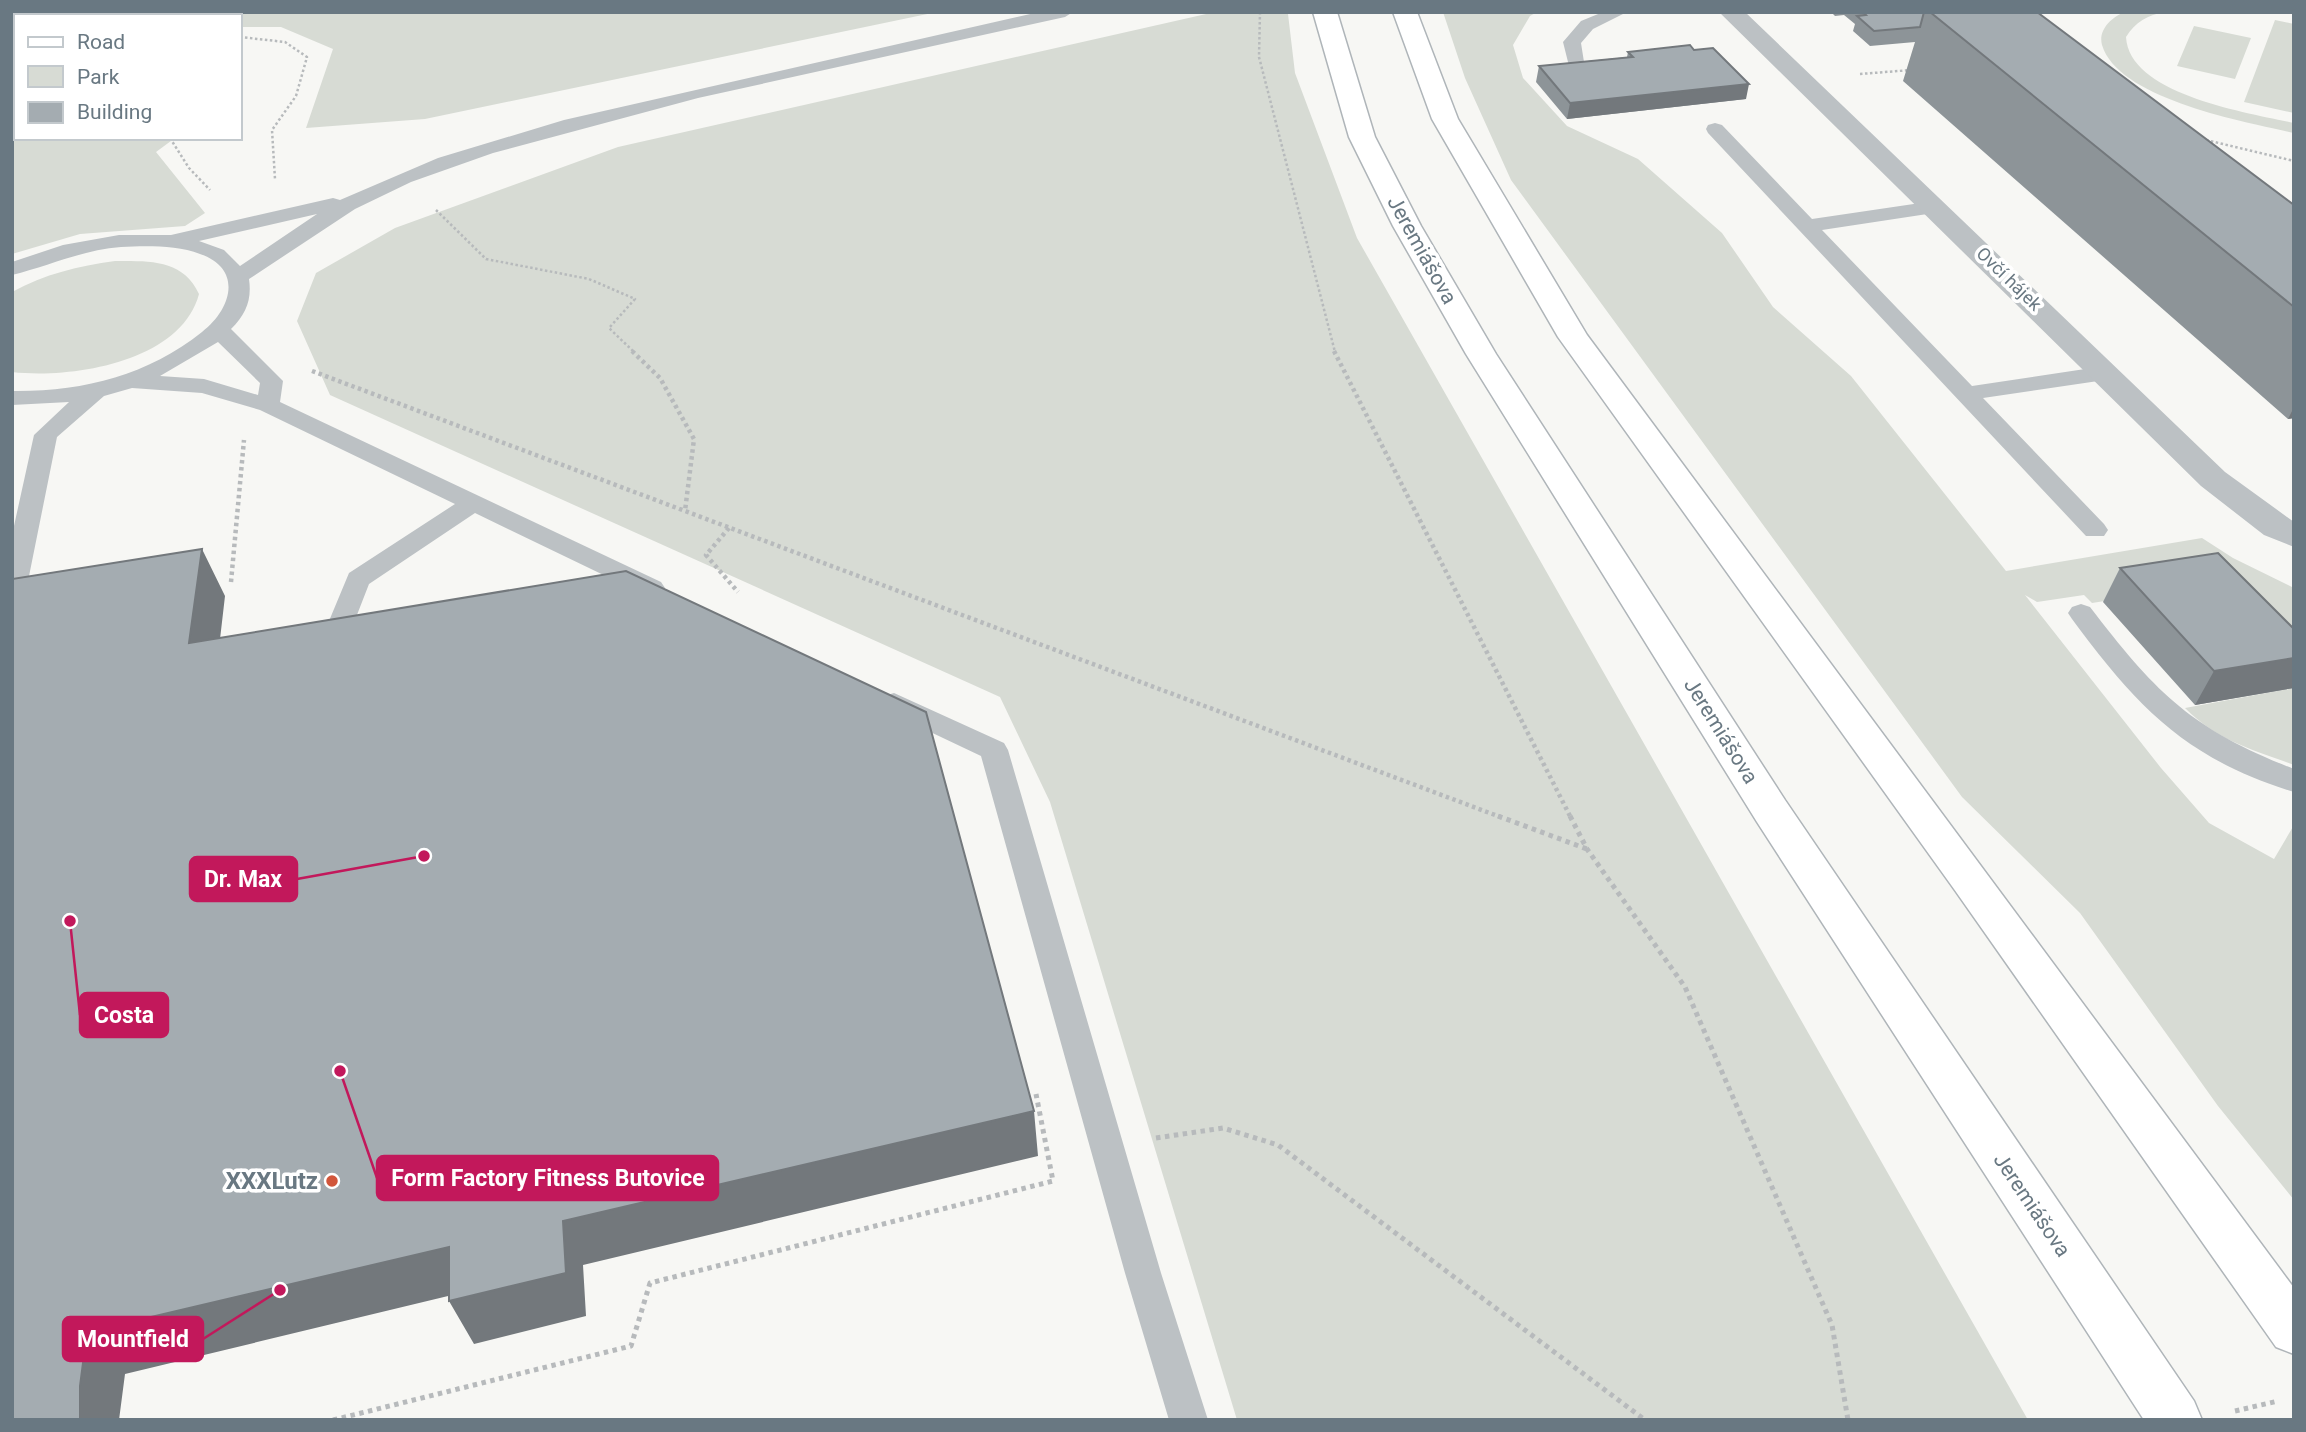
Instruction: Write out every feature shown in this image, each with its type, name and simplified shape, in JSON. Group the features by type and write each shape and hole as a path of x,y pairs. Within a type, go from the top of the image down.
{"main road":[{"name":"Jeremiášova","path":"1325,12 1362,137 1407,226 1481,354 1771,811 2175,1420"},
{"path":"1405,12 1445,119 1573,337 1961,867 2294,1330"}],"street":[{"name":"Ovčí hájek","path":"1731,12 2213,479 2276,527 2294,536"}],"lane":[{"path":"239,276 304,232 363,197 463,156 547,129 891,48 1065,12"},
{"path":"1575,62 1572,42 1579,31 1619,12"},
{"path":"1715,129 2095,530"},
{"path":"12,269 63,251 119,241 171,241 363,197"},
{"path":"1805,226 1934,206"},
{"path":"12,398 45,399 96,391 129,381 182,358 220,330 235,311 241,292 239,276 215,253 171,241"},
{"path":"220,330 239,352 272,381 268,405"},
{"path":"1966,394 2105,373"},
{"path":"129,381 204,386 268,405 672,597"},
{"path":"12,596 46,435 96,391"},
{"path":"359,642 332,645 358,579 474,503"},
{"path":"2081,613 2132,678 2158,706 2200,738 2246,762 2294,781"},
{"path":"870,692 994,750 1143,1273 1189,1420"}],"path":[{"path":"1260,12 1259,57 1331,344 1587,849 1685,987 1832,1325 1848,1420"},
{"path":"242,37 267,37 294,43 307,57 304,76 296,96 272,130 279,217"},
{"path":"1855,75 1922,68"},
{"path":"2200,139 2294,161"},
{"path":"171,140 189,168 218,198"},
{"path":"429,204 486,260 589,279 635,299 609,328 660,378 694,439 685,511"},
{"path":"305,368 1587,849"},
{"path":"231,582 245,432"},
{"path":"729,528 706,555 738,592"},
{"path":"332,1420 631,1346 650,1283 1053,1181 1034,1081"},
{"path":"1147,1140 1223,1128 1278,1145 1645,1420"},
{"path":"2235,1411 2278,1401"}],"green space":[{"path":"12,12 937,12 425,119 306,128 333,49 281,27 242,27 242,14 14,14 12,31"},
{"path":"1215,12 1288,14 1295,73 1357,238 2028,1420 1237,1420 1050,802 1000,697 330,395 297,321 316,273 395,228 618,147"},
{"path":"1443,12 1537,12 1530,16 1513,45 1523,78 1567,126 1638,159 1722,233 1773,307 1851,376 2006,571 2202,538 2233,558 2294,588 2294,684 2200,586 2092,603 2084,595 2037,602 2025,595 2161,768 2209,823 2274,859 2294,825 2294,1200 2218,1106 2080,913 1962,797 1511,180 1465,78"},
{"path":"2124,12 2165,12 2142,20 2126,37 2132,57 2147,74 2194,98 2249,114 2294,123 2294,133 2216,115 2157,94 2132,80 2113,64 2101,40 2107,25"},
{"path":"2275,20 2294,24 2294,113 2244,102"},
{"path":"2194,26 2251,38 2235,79 2177,66"},
{"path":"12,66 14,140 172,140 156,152 205,213 185,226 80,234 12,254"},
{"path":"115,261 164,264 184,274 192,283 199,294 188,317 171,336 148,350 93,368 64,372 12,372 12,292 62,272"},
{"path":"2294,688 2294,765 2249,749 2223,736 2185,708"}],"building":[{"path":"1863,12 1924,12 1920,27 1874,31 1857,16 1866,15"},
{"path":"1930,12 2037,12 2294,205 2294,307"},
{"path":"1690,45 1694,50 1713,48 1749,84 1570,103 1539,66 1633,57 1628,52"},
{"path":"202,549 189,643 626,571 926,712 1034,1111 563,1221 566,1273 449,1301 449,1247 87,1332 80,1386 80,1420 12,1420 12,579"},
{"path":"2218,553 2294,629 2294,658 2214,671 2120,568"}],"place":[{"name":"Dr. Max","path":"424,856"},
{"name":"Costa","path":"70,921"},
{"name":"Form Factory Fitness Butovice","path":"340,1071"},
{"name":"XXXLutz","path":"332,1181"},
{"name":"Mountfield","path":"280,1290"}]}
